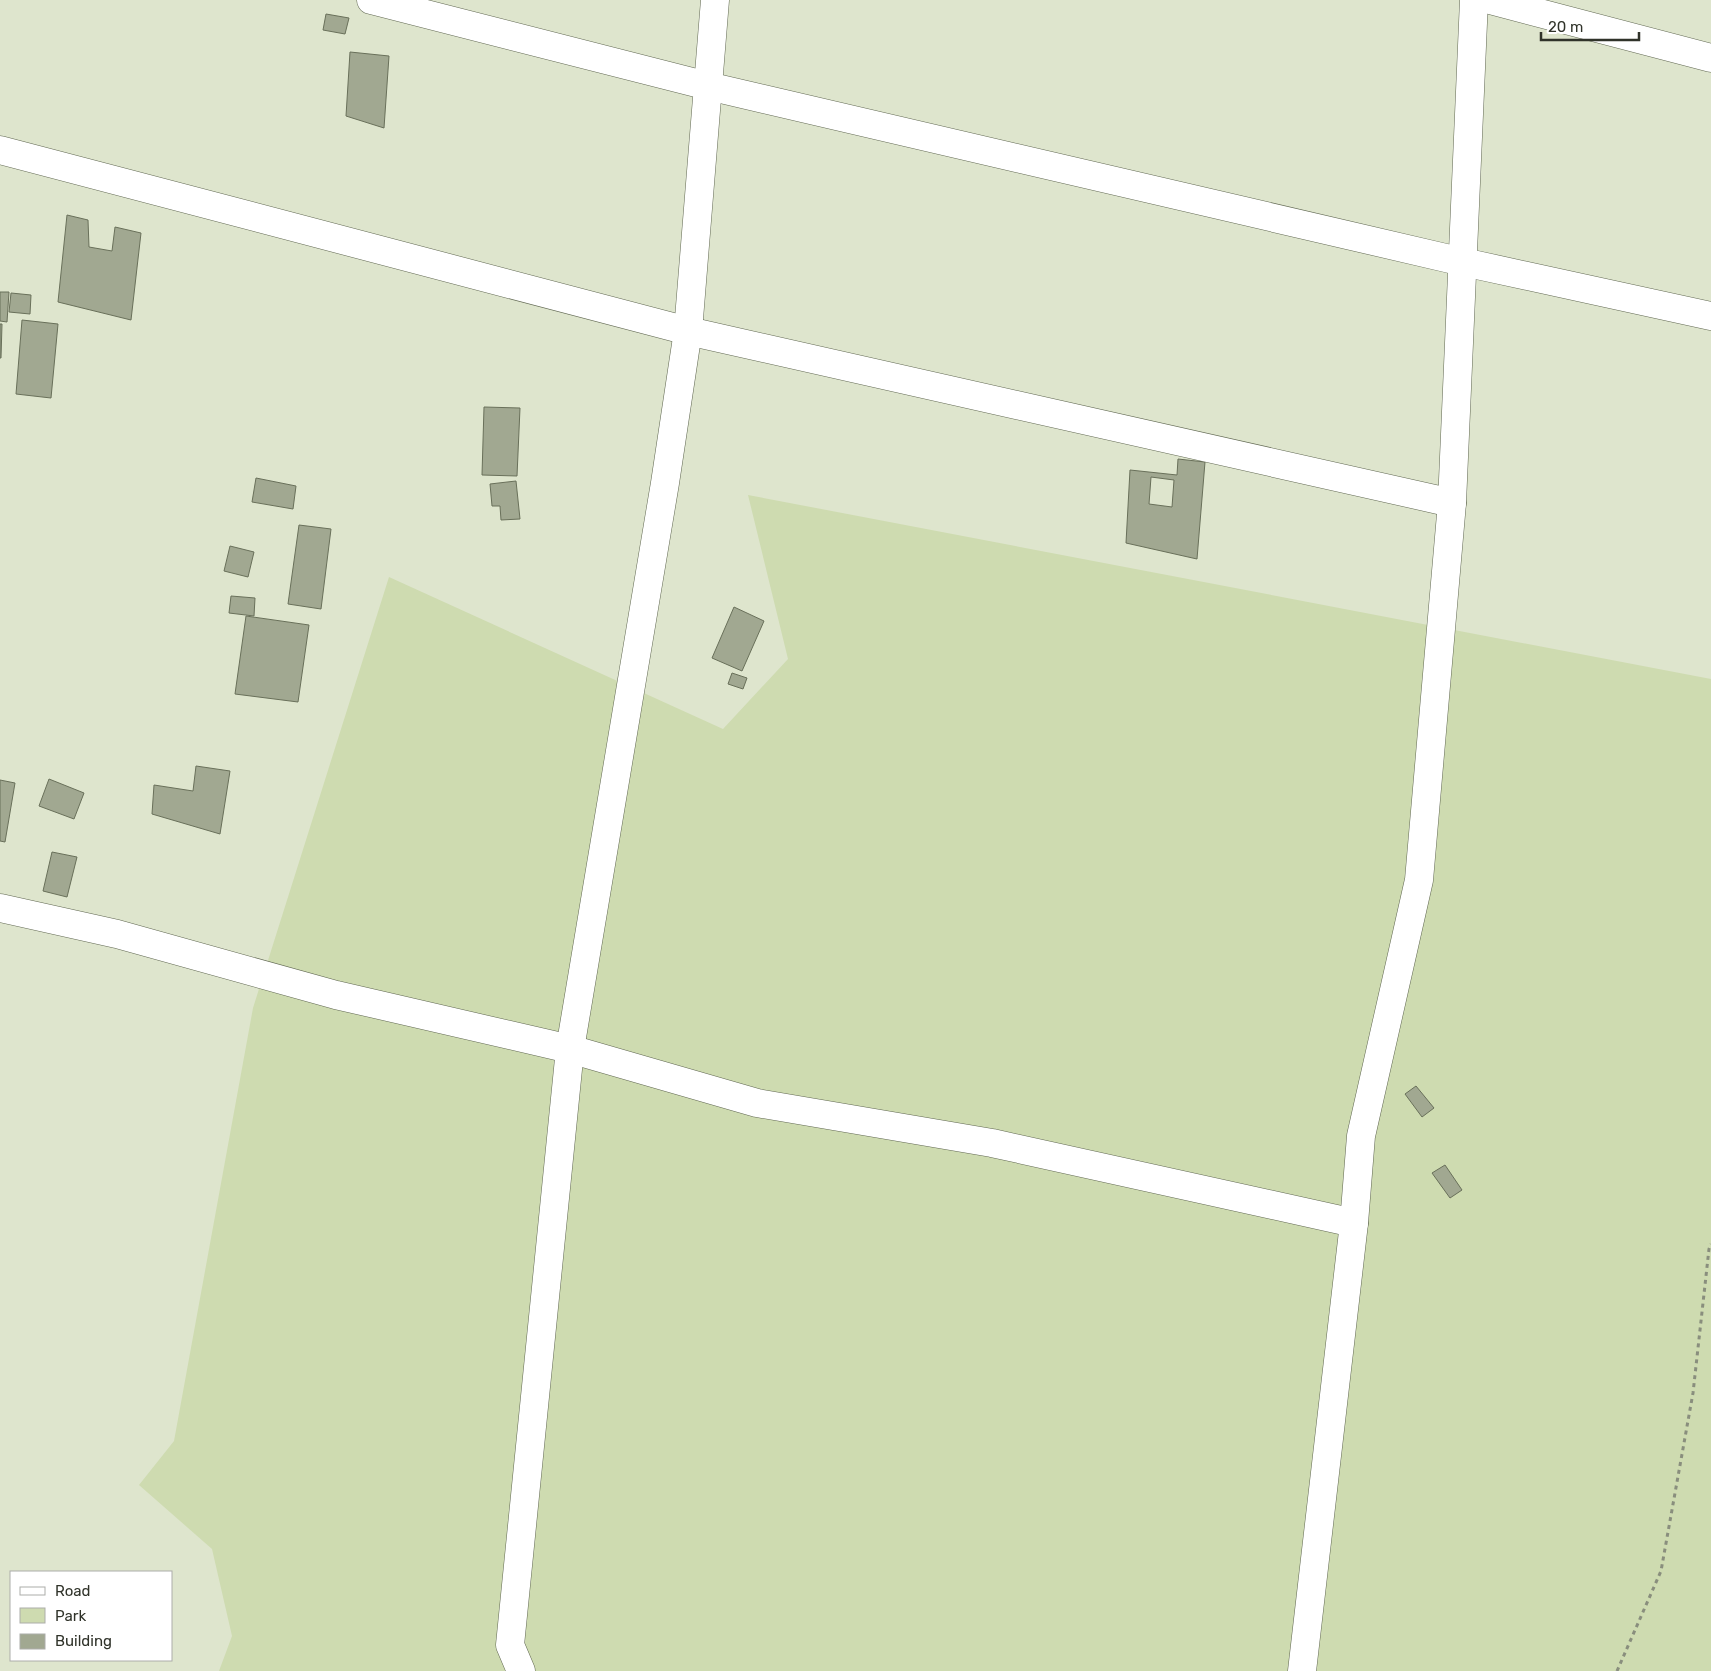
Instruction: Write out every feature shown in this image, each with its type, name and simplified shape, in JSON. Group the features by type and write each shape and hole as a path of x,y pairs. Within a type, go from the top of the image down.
{"street":[{"path":"371,0 708,86 1463,262 1711,316"},
{"path":"521,1671 510,1646 570,1049 665,483 688,331 715,0"},
{"path":"1302,1671 1354,1223 1361,1136 1419,880 1452,502 1474,0"},
{"path":"1490,0 1711,58"},
{"path":"0,150 688,331 1452,502"},
{"path":"0,908 118,934 336,996 570,1049 756,1102 992,1143 1354,1223"}],"path":[{"path":"1617,1671 1661,1571 1693,1393 1711,1244"}],"green space":[{"path":"748,495 1711,679 1711,1671 219,1671 232,1636 212,1549 139,1485 174,1441 253,1008 389,577 723,729 788,659"}],"building":[{"path":"326,14 349,18 345,34 323,30"},
{"path":"350,52 389,56 384,128 346,116"},
{"path":"67,215 88,220 89,247 112,251 115,227 141,233 131,320 58,302"},
{"path":"0,292 9,292 7,322 0,321"},
{"path":"11,293 31,295 30,314 9,312"},
{"path":"22,320 58,324 51,398 16,394"},
{"path":"0,324 2,324 1,358 0,358"},
{"path":"484,407 520,408 517,476 482,475"},
{"path":"1178,459 1205,462 1197,559 1126,543 1130,470 1177,475","holes":["1151,477 1174,480 1172,507 1149,504"]},
{"path":"256,478 296,486 293,509 252,502"},
{"path":"516,481 520,519 501,520 500,506 492,506 490,484"},
{"path":"299,525 331,529 321,609 288,604"},
{"path":"230,546 254,552 248,577 224,571"},
{"path":"231,596 255,598 254,616 229,613"},
{"path":"734,607 764,621 742,671 712,658"},
{"path":"246,616 309,625 298,702 235,694"},
{"path":"732,673 747,678 743,689 728,684"},
{"path":"196,766 230,771 220,834 152,814 154,785 193,791"},
{"path":"49,779 84,793 74,819 39,806"},
{"path":"0,780 15,783 5,842 0,841"},
{"path":"52,852 77,857 67,897 43,891"},
{"path":"1416,1086 1434,1108 1422,1117 1405,1094"},
{"path":"1445,1165 1462,1190 1450,1198 1432,1173"}]}
